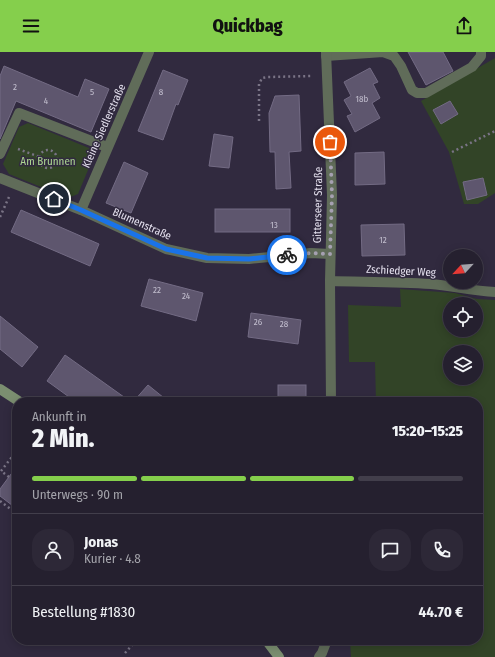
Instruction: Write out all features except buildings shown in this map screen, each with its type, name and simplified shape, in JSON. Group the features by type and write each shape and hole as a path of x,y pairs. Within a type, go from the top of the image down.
{"street":[{"name":"Kleine Siedlerstraße","path":"81,210 149,52"},
{"name":"Gitterseer Straße","path":"331,397 330,254 332,195 326,54 383,52 394,56 401,66 412,90 417,93 426,93 472,67 481,56 481,52"},
{"path":"0,154 19,113 107,147"},
{"name":"Blumenstraße","path":"0,178 81,210 166,249 207,258 249,259 311,253 330,254"},
{"name":"Zschiedger Weg","path":"330,281 395,281 495,292"},
{"path":"0,389 12,397"},
{"path":"270,645 279,657"},
{"path":"319,657 325,645"}],"path":[{"path":"259,121 258,84 262,78 315,76"},
{"path":"452,152 495,131"},
{"path":"5,144 40,157"},
{"path":"47,149 52,151 56,154 57,161 55,166 49,169 43,167 40,162 40,157 43,151 47,149"},
{"path":"0,217 14,184"},
{"path":"9,477 0,471 12,457"},
{"path":"0,501 12,510"},
{"path":"125,653 132,645"}],"green space":[{"path":"495,58 495,193 478,204 464,204 449,152 421,101"},
{"name":"Am Brunnen","path":"28,123 89,148 93,158 78,194 68,198 9,174 3,164 19,127"},
{"path":"400,289 455,293 470,297 443,297 443,337 483,337 483,299 495,300 495,657 351,657 350,645 483,645 483,397 376,397 375,362 349,362 348,305 401,307"}],"way so far":[{"path":"287,255 311,253 330,254 332,195 330,142"}],"route":[{"path":"54,199 166,249 207,258 249,259 287,255"}]}
